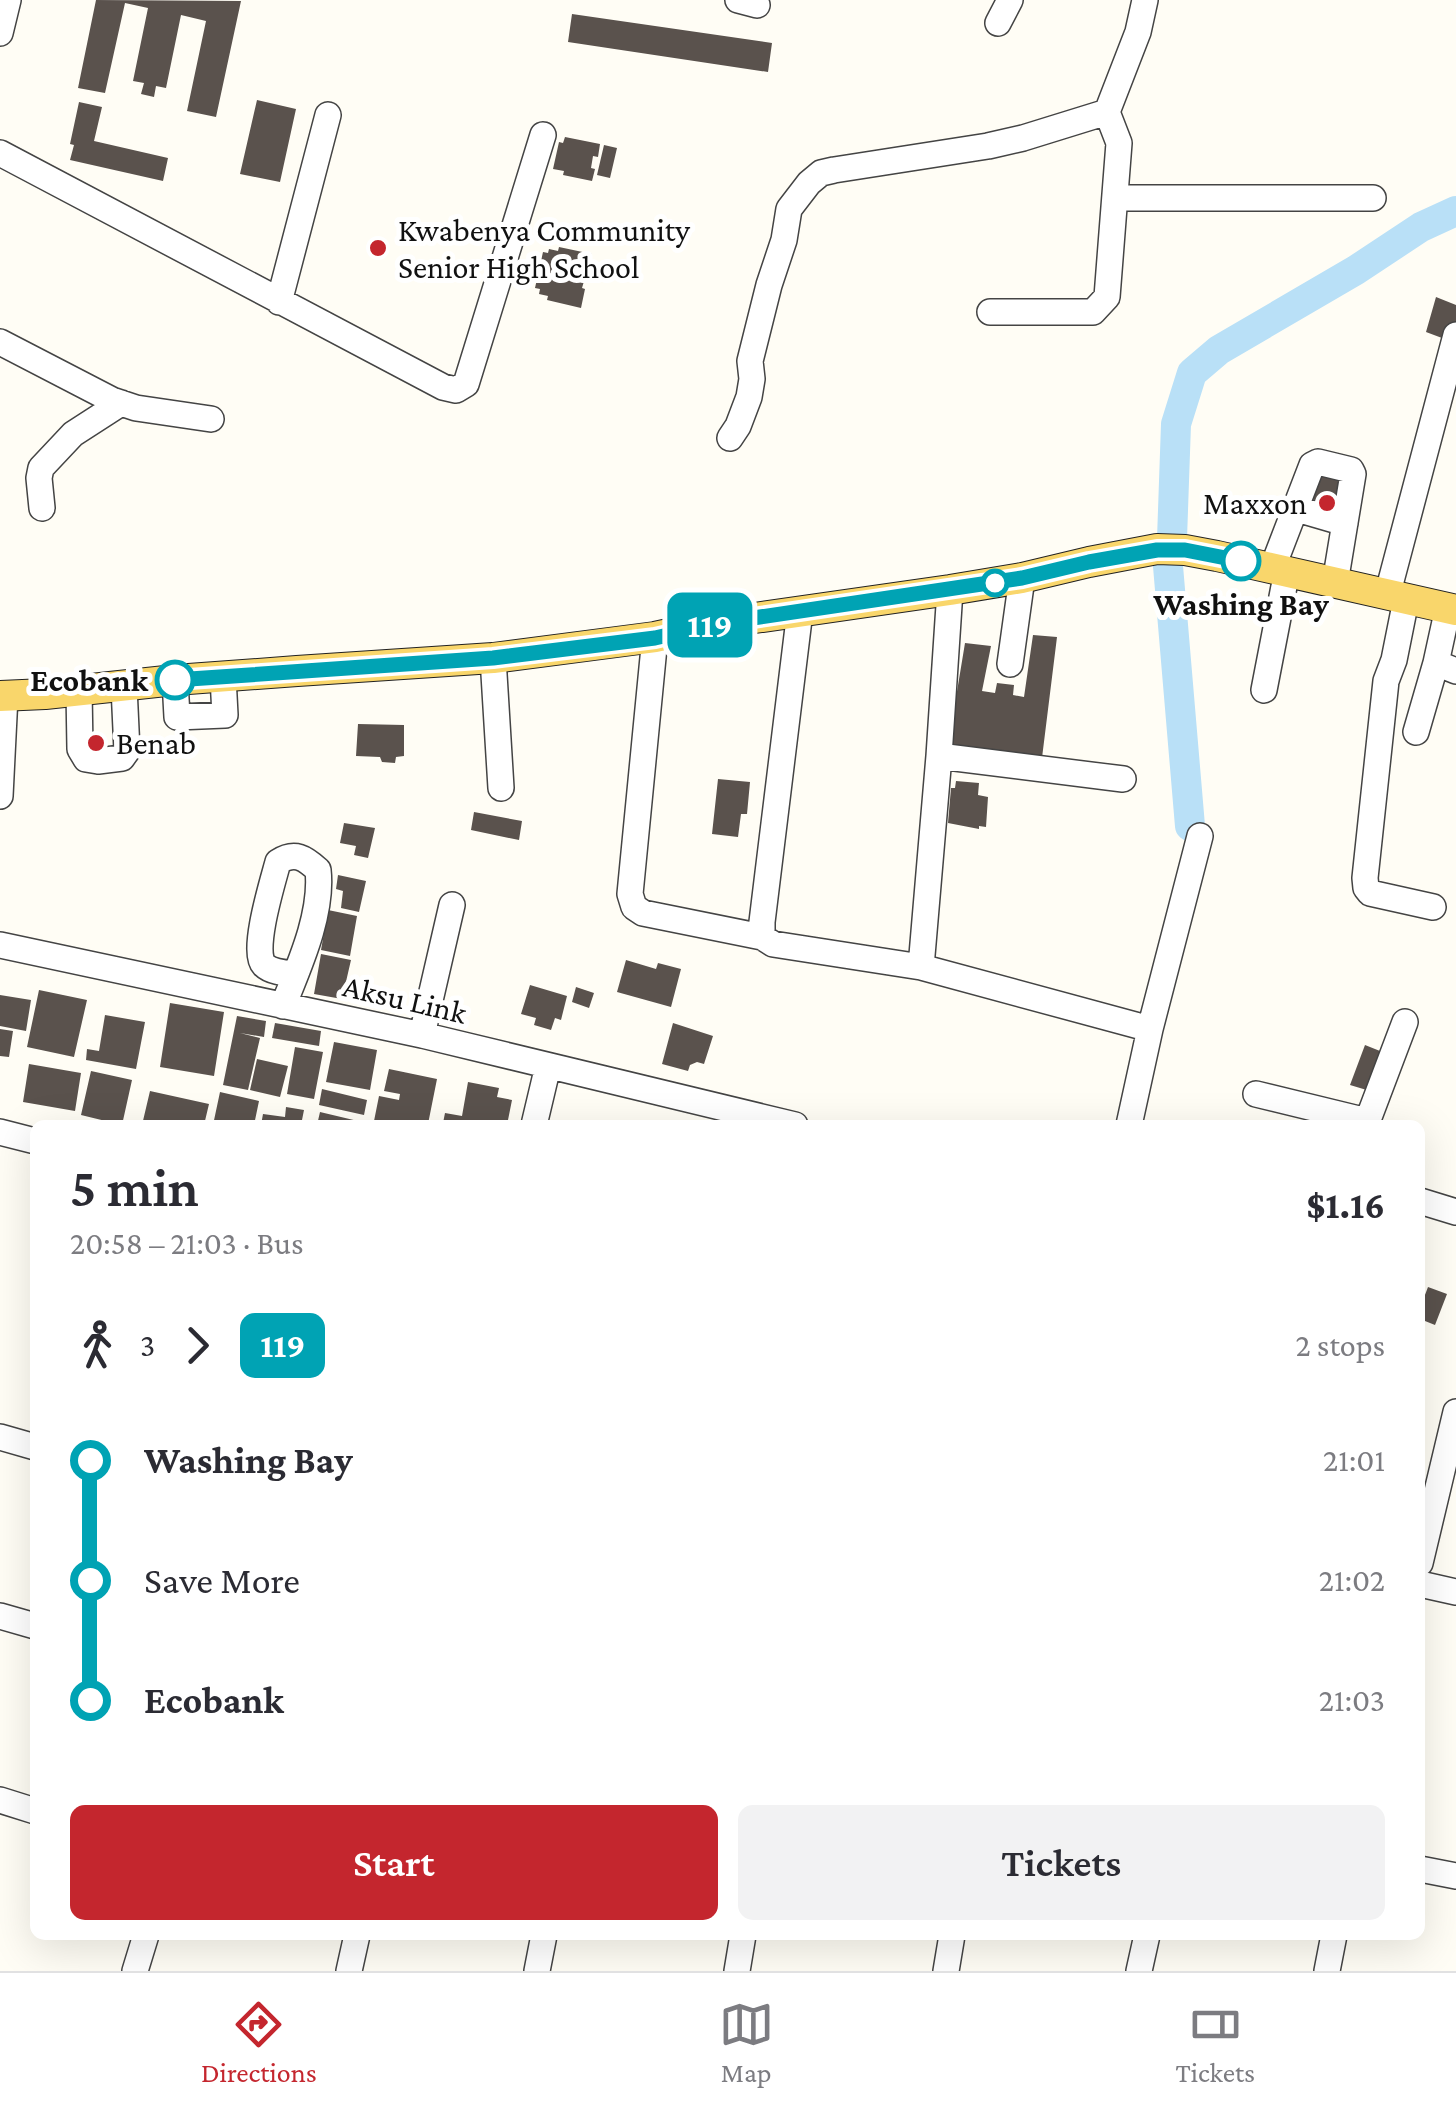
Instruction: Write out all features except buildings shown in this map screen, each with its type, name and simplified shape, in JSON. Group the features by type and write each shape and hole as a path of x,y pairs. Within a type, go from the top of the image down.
{"main road":[{"path":"2,696 79,702 124,698 175,680 493,658 655,638 720,623 1022,578 1157,550 1185,550 1452,609"}],"street":[{"path":"0,34 8,0"},
{"path":"998,24 1010,0"},
{"path":"990,312 1093,312 1107,297 1119,143 1108,112 1138,32 1145,0"},
{"path":"730,438 749,397 750,361 789,210 808,183 821,174 988,146 1108,112"},
{"path":"280,302 328,115"},
{"path":"0,153 443,388 456,390 466,384 544,135"},
{"path":"1115,198 1372,198"},
{"path":"1432,907 1370,893 1365,878 1386,681 1394,660 1396,598 1456,335"},
{"path":"0,342 121,403 210,419"},
{"path":"42,508 40,468 73,434 121,403"},
{"path":"1264,690 1279,570 1315,462 1351,470 1354,479 1335,584"},
{"path":"1297,508 1345,523"},
{"path":"1010,664 1022,578"},
{"path":"921,967 950,590"},
{"path":"1416,732 1446,667 1452,609"},
{"path":"762,936 800,611"},
{"path":"655,638 630,894 634,907 643,914 762,936 773,944 921,967 1150,1029"},
{"path":"493,658 501,788"},
{"path":"0,796 2,696"},
{"path":"79,702 80,749 86,759 98,761 125,756 128,743 124,698"},
{"path":"939,756 1123,779"},
{"path":"1130,1120 1200,836"},
{"path":"422,1034 452,905"},
{"name":"Aksu Link","path":"0,945 422,1034 775,1120"},
{"path":"283,1006 295,974"},
{"path":"1367,1120 1405,1022"},
{"path":"535,1120 548,1066"},
{"path":"1256,1094 1355,1120"},
{"path":"0,1132 30,1140"},
{"path":"1425,1203 1456,1212"},
{"path":"1425,1542 1456,1412"},
{"path":"0,1437 30,1446"},
{"path":"1425,1585 1456,1592"},
{"path":"0,1616 30,1625"},
{"path":"0,1800 30,1809"},
{"path":"1425,1870 1456,1876"},
{"path":"136,1971 145,1940"},
{"path":"350,1971 355,1940"},
{"path":"537,1971 543,1940"},
{"path":"737,1971 743,1940"},
{"path":"946,1971 951,1940"},
{"path":"1139,1971 1146,1940"},
{"path":"1327,1971 1333,1940"}],"waterway":[{"path":"1172,539 1176,424 1192,373 1219,350 1421,227 1456,211"},
{"path":"1168,566 1190,826"}],"bus line":[{"name":"119","path":"175,680 493,658 655,638 720,623 1022,578 1157,550 1185,550 1241,561"}],"place":[{"name":"Kwabenya Community Senior High School","path":"378,248"},
{"name":"Maxxon","path":"1327,503"},
{"name":"Washing Bay","path":"1241,561"},
{"name":"Ecobank","path":"175,680"},
{"name":"Benab","path":"96,743"}]}
